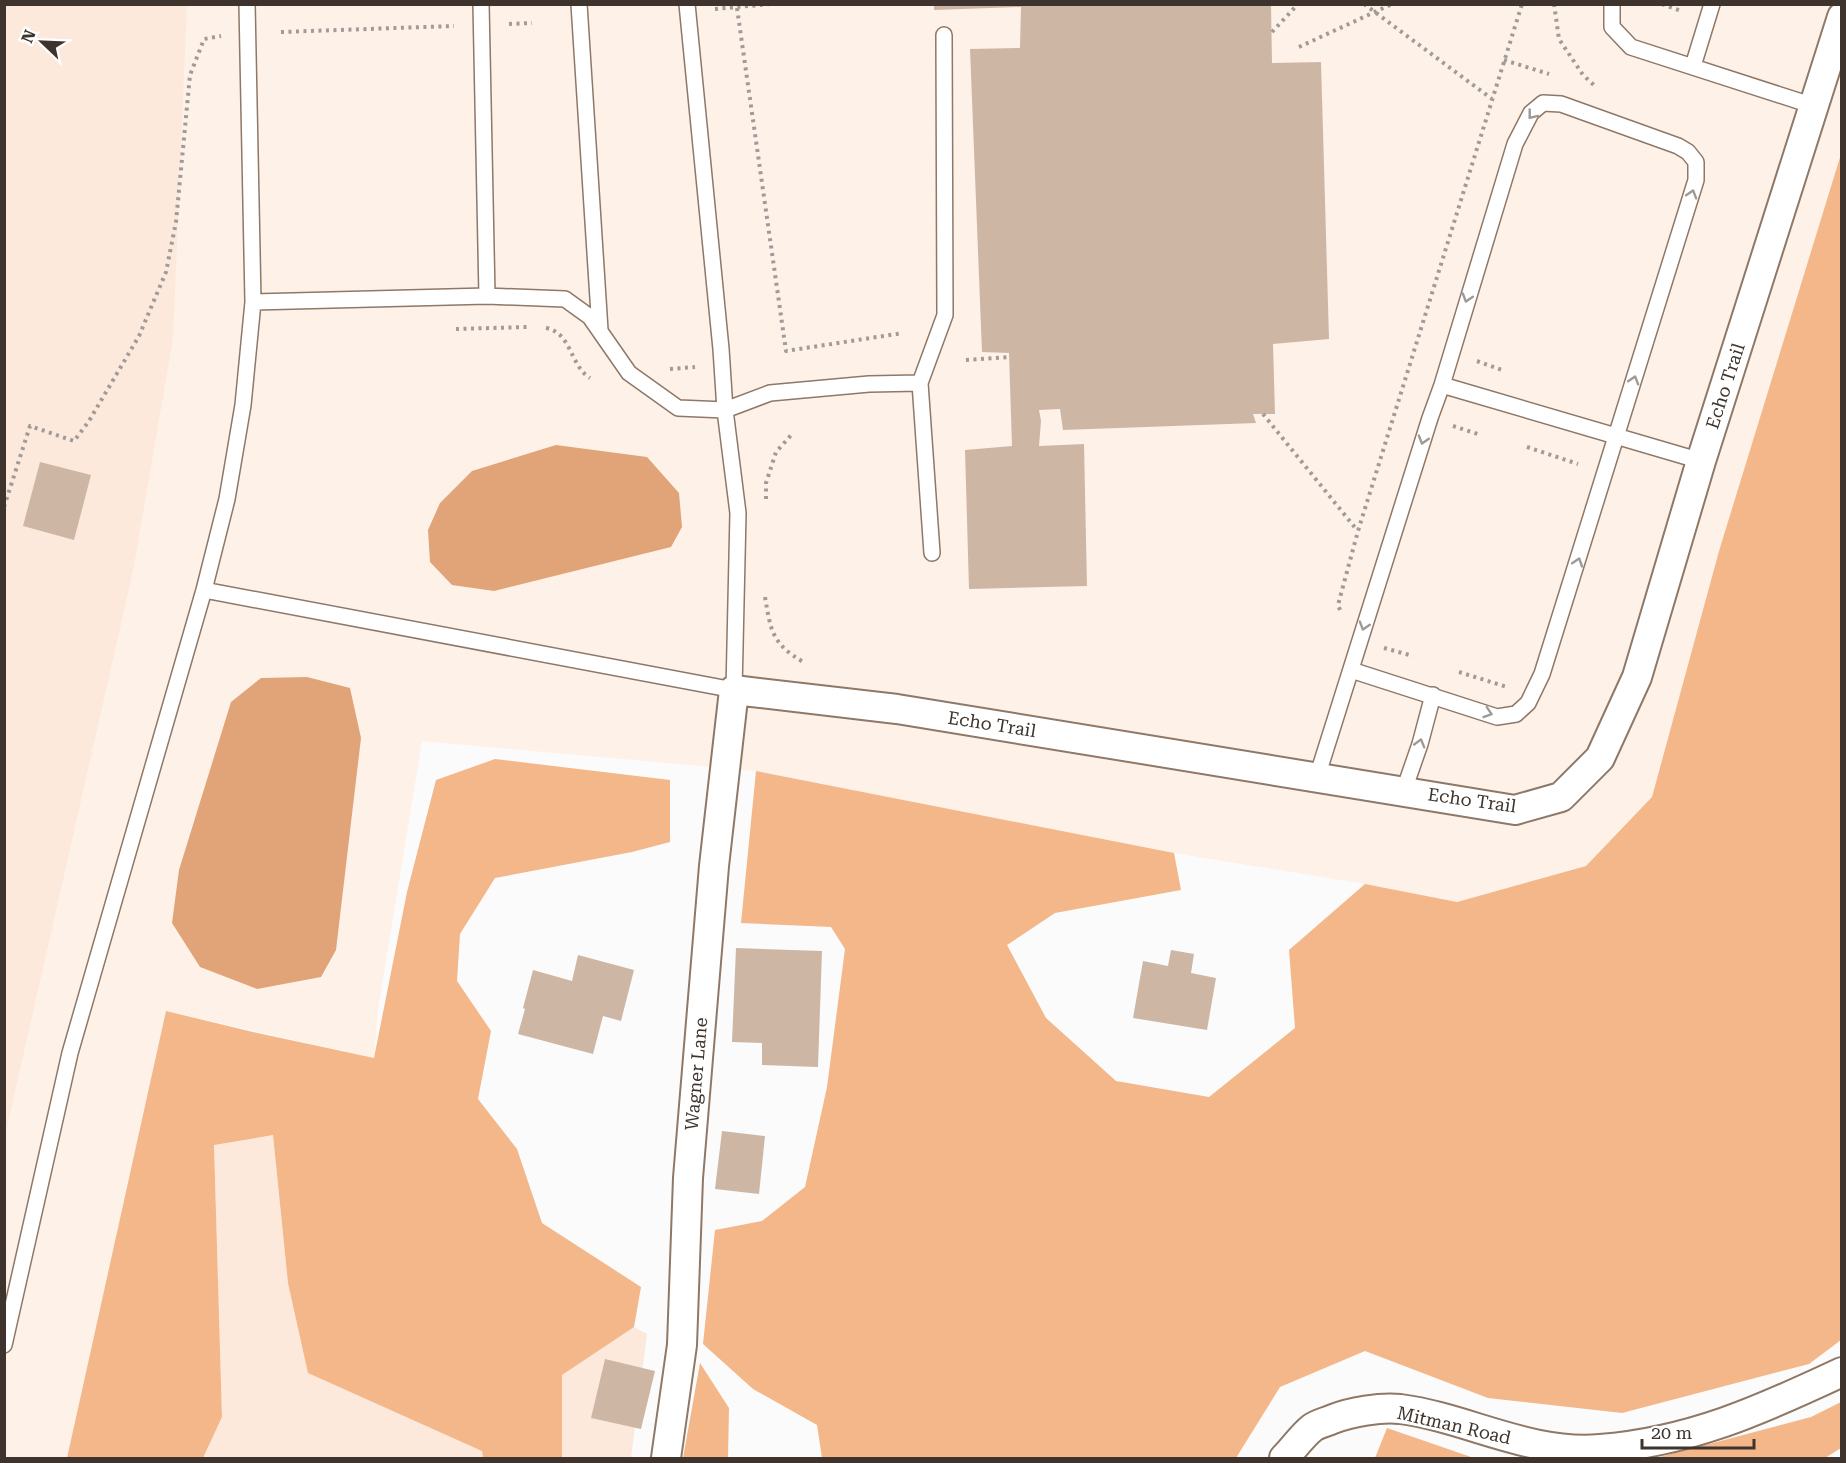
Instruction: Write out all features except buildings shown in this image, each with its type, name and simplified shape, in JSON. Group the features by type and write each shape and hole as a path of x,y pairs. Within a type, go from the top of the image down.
{"street":[{"name":"Echo Trail","path":"734,690 897,709 1404,790 1515,810 1561,797 1600,758 1637,677 1701,461 1842,17"},
{"name":"Wagner Lane","path":"666,1458 682,1345 690,1155 714,866 734,690"},
{"name":"Mitman Road","path":"1284,1458 1313,1428 1349,1413 1398,1409 1546,1447 1598,1449 1658,1442 1724,1423 1842,1372"}],"lane":[{"path":"4,1346 70,1053 204,590 227,499 243,405 254,302 247,4"},
{"path":"481,4 487,296"},
{"path":"579,4 600,330"},
{"path":"204,590 734,690 738,513 725,410 720,337 687,4"},
{"path":"1612,4 1612,27 1631,47 1814,106"},
{"path":"1693,66 1712,4"},
{"path":"932,553 920,383 945,315 944,35"},
{"path":"1317,777 1351,669 1442,385 1515,144 1531,113 1543,103 1561,104 1678,146 1688,152 1696,162 1696,180 1542,674 1527,704 1516,714 1497,717 1433,694 1351,669"},
{"path":"254,302 487,296 565,299 590,317 630,373 678,408 725,410 770,393 869,384 920,383"},
{"path":"1442,385 1701,461"},
{"path":"1404,790 1420,744 1433,694"}],"path":[{"path":"710,10 771,4"},
{"path":"1272,32 1298,4"},
{"path":"1364,4 1492,99"},
{"path":"1299,47 1392,4"},
{"path":"1341,614 1338,605 1358,531 1522,4"},
{"path":"1554,4 1559,39 1583,75 1600,91"},
{"path":"737,8 786,351 903,333"},
{"path":"505,24 532,23"},
{"path":"281,32 455,26"},
{"path":"4,507 30,426 74,441 89,421 139,336 166,272 176,222 190,75 204,39 226,35"},
{"path":"456,329 533,327"},
{"path":"544,327 554,329 563,337 582,373 590,378"},
{"path":"966,360 1010,357"},
{"path":"1467,358 1502,370"},
{"path":"660,370 701,366"},
{"path":"1263,414 1358,531"},
{"path":"1450,425 1481,435"},
{"path":"766,507 766,483 777,452 793,433"},
{"path":"1527,447 1578,464"},
{"path":"764,590 771,630 787,652 813,668"},
{"path":"1378,646 1413,656"},
{"path":"1459,672 1509,687"}],"shaded area":[{"path":"4,5 187,5 173,339 133,571 5,1136"},
{"path":"5,5 1841,5 1841,154 1719,551 1652,797 1586,866 1457,902 1365,884 1174,853 756,771 422,741 378,1010 374,1058 166,1011 67,1458 5,1458"},
{"path":"1841,154 1841,1340 1809,1364 1622,1413 1488,1398 1365,1351 1280,1387 1236,1458 822,1458 817,1425 753,1389 703,1344 715,1230 762,1221 805,1187 827,1087 845,949 831,927 741,923 756,771 1174,853 1181,890 1055,913 1007,945 1046,1018 1116,1081 1209,1097 1295,1028 1289,950 1365,884 1457,902 1586,866 1652,797 1719,551"},
{"path":"556,445 647,457 679,493 682,527 671,547 494,591 452,585 430,562 428,530 440,503 472,471"},
{"path":"307,677 350,688 361,738 336,950 321,977 257,989 200,967 172,923 179,870 231,702 261,678"},
{"path":"495,759 670,780 670,842 632,852 495,878 460,934 457,981 491,1031 478,1099 517,1149 542,1223 641,1287 634,1327 562,1375 562,1458 483,1458 482,1451 308,1373 288,1283 273,1135 214,1145 222,1417 203,1458 67,1458 166,1011 374,1058 407,892 436,780"},
{"path":"273,1135 288,1283 482,1451 483,1458 203,1458 222,1417 214,1144"},
{"path":"634,1327 647,1334 631,1458 562,1458 562,1375"},
{"path":"700,1363 729,1408 728,1458 683,1458"},
{"path":"1841,1402 1841,1448 1825,1458 1656,1458 1811,1417"},
{"path":"1387,1428 1474,1458 1375,1458"}]}
